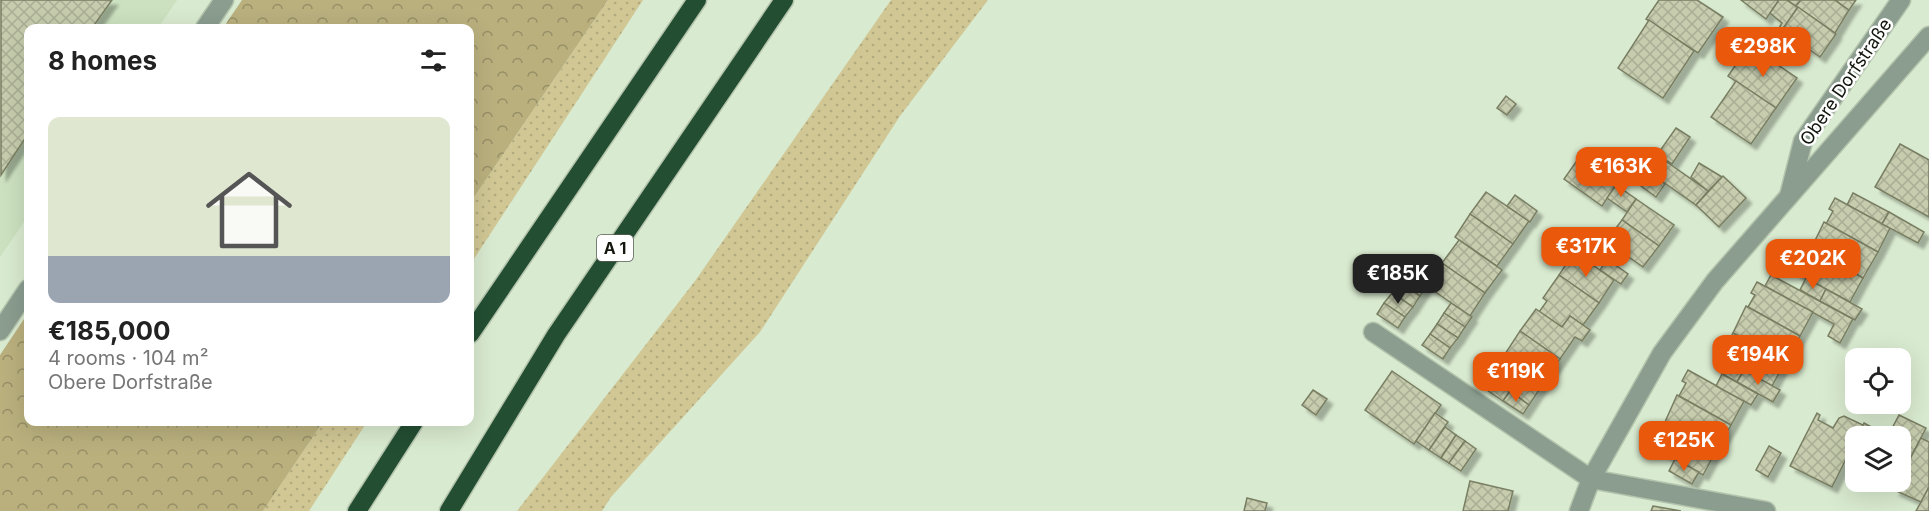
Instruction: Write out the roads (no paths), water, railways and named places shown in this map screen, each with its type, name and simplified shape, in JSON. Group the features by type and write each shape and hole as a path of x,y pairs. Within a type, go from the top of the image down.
{"highway":[{"path":"474,328 697,0"},
{"name":"A 1","path":"449,511 556,335 784,0"},
{"path":"357,511 411,426"}],"street":[{"path":"208,24 224,0"},
{"name":"Obere Dorfstraße","path":"1788,201 1803,141 1901,0"},
{"name":"Obere Dorfstraße","path":"1579,511 1591,479 1662,353 1715,281 1788,201 1929,36"},
{"path":"0,331 24,295"},
{"path":"1373,332 1591,479 1766,511"}]}
